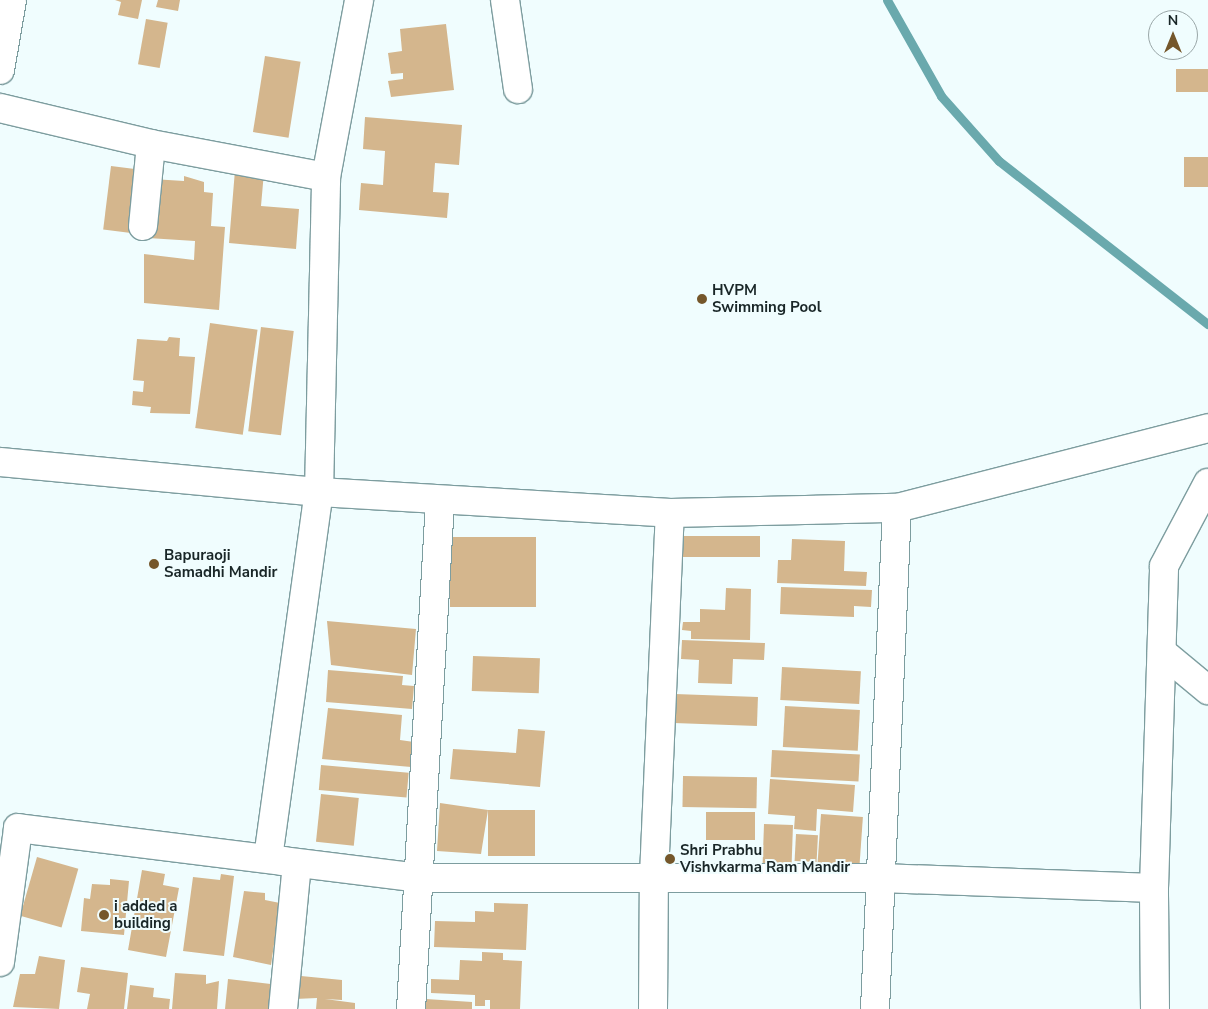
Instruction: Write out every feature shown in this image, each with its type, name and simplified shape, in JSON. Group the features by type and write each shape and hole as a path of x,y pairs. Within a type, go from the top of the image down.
{"street":[{"path":"0,70 12,0"},
{"path":"297,864 268,858 318,492 326,177 359,0"},
{"path":"504,0 518,89"},
{"path":"0,108 151,144 326,177"},
{"path":"143,226 151,144"},
{"path":"0,462 318,492 670,513 897,508 1208,428"},
{"path":"1156,1009 1154,888 1164,566 1208,483"},
{"path":"411,1009 421,878 440,500"},
{"path":"875,1009 897,508"},
{"path":"653,1009 654,876 670,513"},
{"path":"1162,652 1208,690"},
{"path":"0,962 18,828 421,878 654,876 881,878 1154,888"},
{"path":"283,1009 297,864"}],"building":[{"path":"115,0 142,0 138,19 118,15 121,2"},
{"path":"158,0 180,0 178,11 156,7"},
{"path":"146,19 168,23 160,68 138,64"},
{"path":"446,24 454,90 391,97 388,81 403,79 403,73 391,74 388,53 402,51 400,29"},
{"path":"265,56 301,62 289,138 253,132"},
{"path":"1176,69 1208,69 1208,92 1176,92"},
{"path":"365,117 462,125 459,165 435,163 433,192 449,193 447,218 359,210 361,183 383,185 385,151 363,149"},
{"path":"1184,157 1208,157 1208,187 1184,187"},
{"path":"111,166 143,170 135,233 103,230"},
{"path":"235,170 264,172 261,206 299,209 296,249 229,243"},
{"path":"184,176 204,182 204,192 213,193 211,226 225,227 219,310 144,303 144,254 194,260 195,241 148,238 152,179 184,181"},
{"path":"210,323 258,330 243,435 195,428"},
{"path":"261,327 294,331 281,435 248,431"},
{"path":"169,337 180,338 179,356 195,357 190,414 150,413 151,407 132,405 133,391 143,392 144,381 133,380 137,339 167,341"},
{"path":"680,536 760,536 760,557 680,557"},
{"path":"450,537 536,537 536,607 450,607"},
{"path":"792,539 845,541 844,571 867,572 866,586 777,583 778,560 791,560"},
{"path":"781,587 872,590 871,607 854,606 854,617 780,614"},
{"path":"726,588 751,589 750,640 691,639 691,631 682,630 683,622 700,622 700,609 725,610"},
{"path":"327,621 416,629 412,675 331,665"},
{"path":"682,640 765,643 764,660 733,659 732,684 698,683 699,660 681,659"},
{"path":"473,656 540,658 539,693 472,691"},
{"path":"782,667 861,671 859,704 780,700"},
{"path":"328,670 403,676 402,685 414,686 412,709 326,702"},
{"path":"675,694 758,697 757,726 674,723"},
{"path":"785,706 860,710 858,751 783,747"},
{"path":"328,708 402,715 400,740 414,742 411,767 322,759"},
{"path":"518,729 545,731 540,787 450,779 453,749 516,753"},
{"path":"772,750 860,755 858,782 771,777"},
{"path":"321,765 409,773 406,798 319,790"},
{"path":"683,776 757,777 756,808 682,807"},
{"path":"770,779 855,785 853,812 817,809 816,831 794,829 795,816 768,814"},
{"path":"321,794 359,798 354,846 316,842"},
{"path":"440,803 488,810 481,854 437,851"},
{"path":"488,810 535,810 535,856 488,856"},
{"path":"706,812 755,812 755,840 706,840"},
{"path":"821,814 863,817 859,869 817,866"},
{"path":"764,824 793,825 792,867 763,866"},
{"path":"796,834 818,835 817,862 795,861"},
{"path":"37,857 78,869 62,927 20,916"},
{"path":"142,870 165,874 163,885 179,888 166,957 128,950"},
{"path":"221,874 234,876 224,956 183,951 193,877 220,880"},
{"name":"i added a building","path":"110,879 129,881 124,935 81,931 84,898 90,899 92,884 110,885"},
{"path":"244,891 265,893 265,900 280,903 271,965 233,957"},
{"path":"494,903 528,904 526,950 434,947 435,921 475,922 475,911 494,912"},
{"path":"482,952 503,953 503,960 522,961 520,1009 490,1009 490,1000 485,1000 485,1006 475,1006 475,995 431,993 431,979 459,980 460,960 482,961"},
{"path":"39,956 65,960 59,1009 13,1007 20,974 35,974"},
{"path":"81,967 128,973 124,1009 87,1009 90,994 77,992"},
{"path":"175,973 206,975 206,984 219,981 217,1009 172,1009"},
{"path":"301,976 342,980 342,1000 325,999 355,1003 355,1009 316,1009 317,998 295,999"},
{"path":"228,979 279,985 277,1009 225,1009"},
{"path":"130,985 154,988 153,997 170,999 169,1009 127,1009"},
{"path":"426,999 472,1002 472,1009 425,1009"}],"waterway":[{"path":"887,0 941,96 999,161 1208,324"}],"place":[{"name":"HVPM Swimming Pool","path":"702,299"},
{"name":"Bapuraoji Samadhi Mandir","path":"154,564"},
{"name":"Shri Prabhu Vishvkarma Ram Mandir","path":"670,859"},
{"name":"i added a building","path":"104,915"}]}
